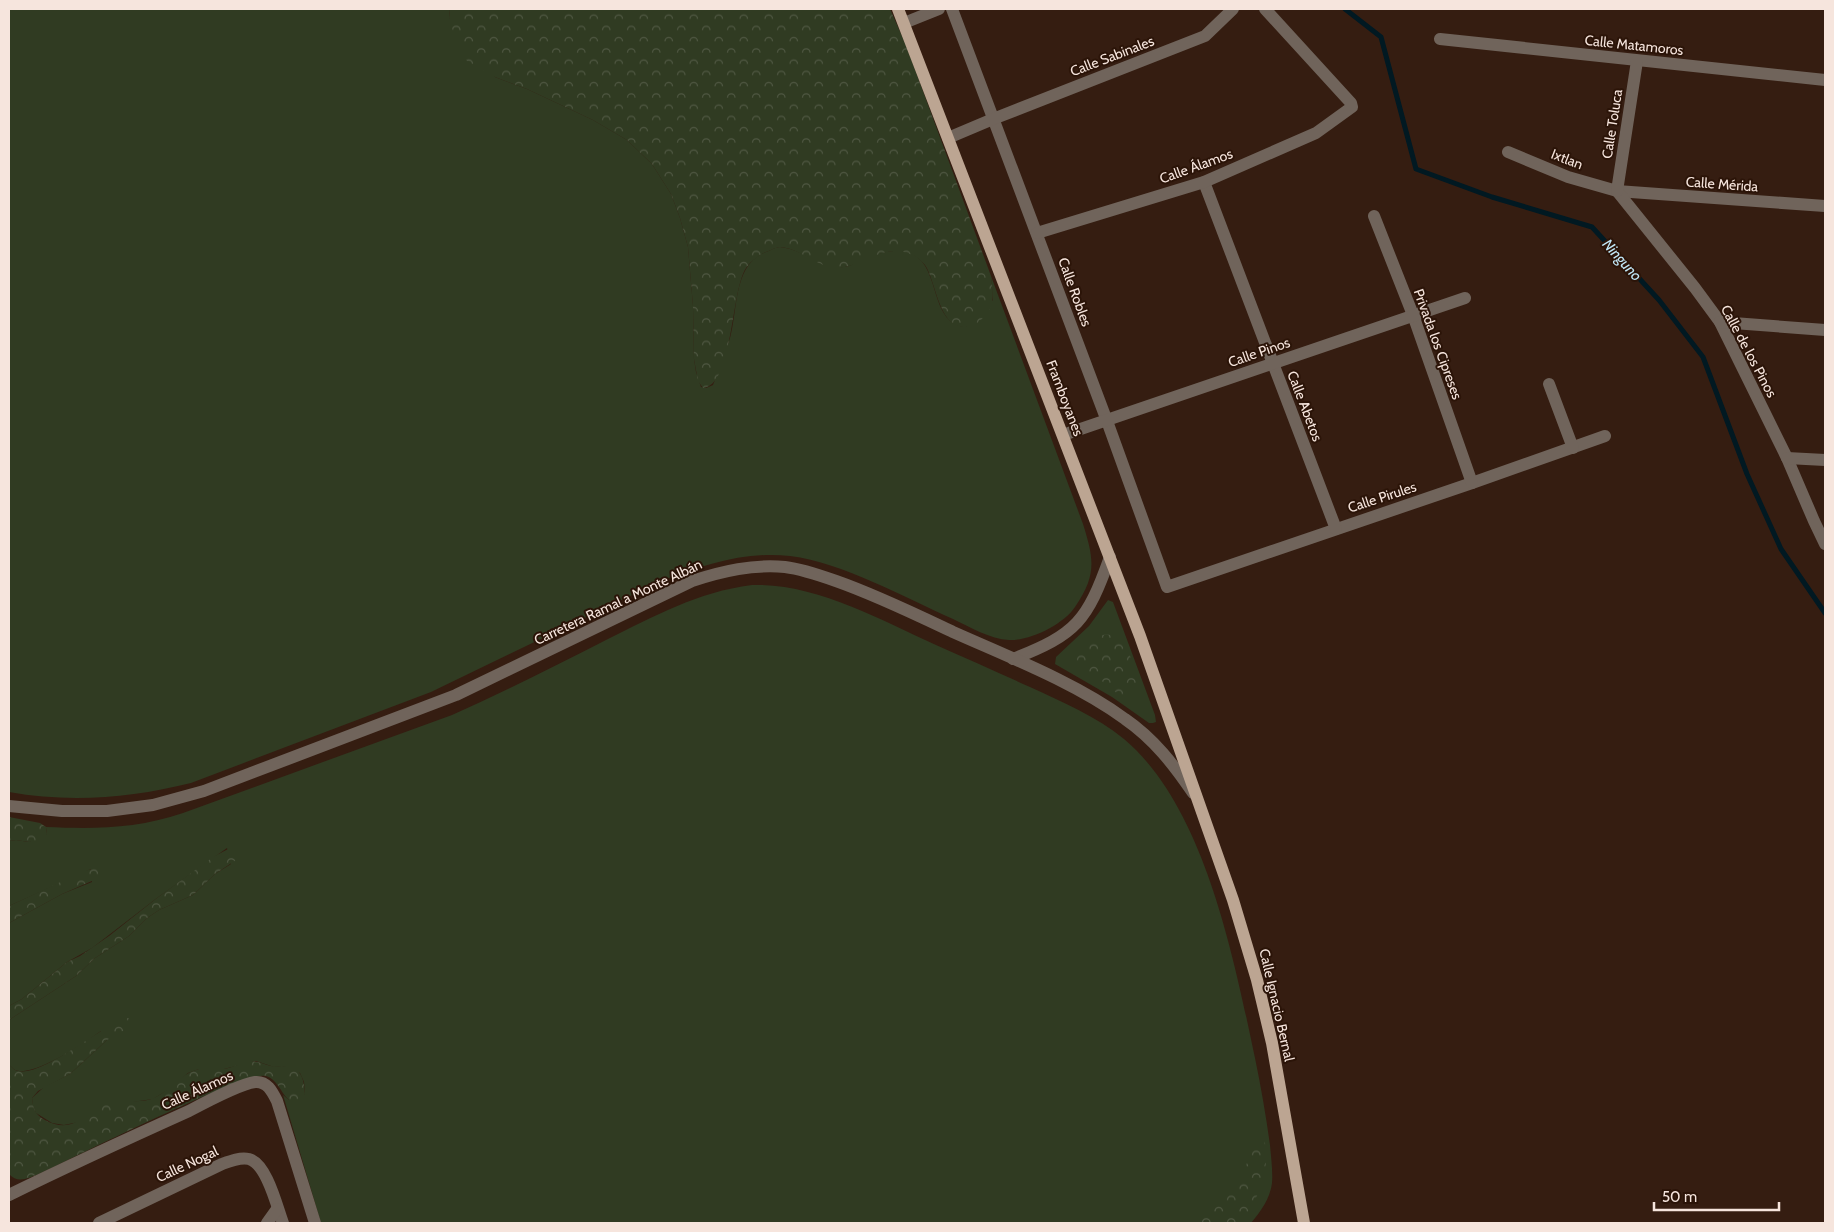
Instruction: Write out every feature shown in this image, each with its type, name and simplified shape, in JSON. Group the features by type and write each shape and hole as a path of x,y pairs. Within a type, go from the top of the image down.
{"main road":[{"name":"Framboyanes","path":"898,9 1110,556 1198,800"},
{"name":"Calle Ignacio Bernal","path":"1198,800 1233,900 1257,980 1272,1043 1304,1223"}],"street":[{"path":"904,23 939,9"},
{"name":"Calle Robles","path":"952,9 1107,421 1167,587"},
{"name":"Calle Sabinales","path":"948,138 1205,36 1233,9"},
{"name":"Calle Álamos","path":"1037,233 1204,182 1316,133 1347,112 1352,107 1351,103 1265,9"},
{"name":"Calle Matamoros","path":"1440,39 1825,80"},
{"name":"Calle Toluca","path":"1617,191 1637,61"},
{"name":"Ixtlan","path":"1508,152 1568,177 1617,191"},
{"name":"Calle Abetos","path":"1204,182 1336,529"},
{"name":"Calle Mérida","path":"1617,191 1825,206"},
{"name":"Calle de los Pinos","path":"1617,191 1720,322 1787,458 1825,544"},
{"name":"Privada los Cipreses","path":"1374,216 1413,315 1472,483"},
{"name":"Calle Pinos","path":"1063,435 1465,298"},
{"path":"1720,322 1825,330"},
{"path":"1548,384 1573,448"},
{"name":"Calle Pirules","path":"1167,587 1605,436"},
{"path":"1787,458 1825,460"},
{"path":"1013,659 1040,649 1068,632 1082,617 1092,602 1110,556"},
{"name":"Carretera Ramal a Monte Albán","path":"9,806 62,811 107,811 153,805 188,796 456,695 692,581 712,574 747,568 786,567 808,571 877,597 1013,659 1090,698 1136,727 1159,747 1174,764 1198,800"},
{"name":"Calle Álamos","path":"9,1195 209,1101 256,1082 268,1086 277,1101 315,1223"},
{"name":"Calle Nogal","path":"99,1223 222,1164 240,1159 248,1159 261,1168 283,1223"},
{"path":"266,1223 277,1209"}],"green space":[{"path":"9,9 450,9 449,18 495,77 527,89 593,120 627,140 652,164 671,194 688,247 693,306 694,359 701,387 706,388 713,385 724,356 730,338 742,277 755,258 775,248 780,247 796,251 836,267 847,267 888,251 910,253 917,257 924,265 941,308 947,317 955,324 966,327 993,300 991,276 1087,536 1091,567 1090,576 1082,596 1070,613 1055,625 1027,638 1009,640 980,632 873,582 831,566 790,556 740,557 708,565 661,581 431,692 191,783 146,792 100,797 55,797 9,792"},
{"path":"450,9 890,9 906,45 991,276 993,295 990,309 974,325 963,327 955,324 948,319 943,311 925,265 918,258 900,251 882,253 856,264 837,268 823,265 788,248 777,248 761,254 746,268 741,279 726,355 720,372 713,383 703,388 698,381 694,359 693,306 688,247 671,194 652,164 627,140 593,120 527,89 495,77 467,61 456,41 449,18"},
{"path":"752,585 776,586 799,590 846,604 1030,687 1102,723 1124,739 1152,768 1176,804 1196,844 1226,931 1247,1019 1265,1112 1272,1174 1271,1189 1267,1200 1251,1223 321,1223 283,1095 289,1100 305,1094 304,1082 300,1073 283,1066 274,1067 256,1061 224,1069 199,1069 188,1073 171,1088 153,1099 133,1102 123,1101 79,1122 64,1125 52,1123 36,1113 32,1098 44,1087 70,1074 107,1040 101,1031 59,1058 46,1064 34,1069 15,1070 9,1065 9,1020 76,976 95,958 129,936 147,918 159,910 193,895 215,874 231,864 227,848 92,948 67,962 22,999 9,1006 9,923 62,894 92,882 91,869 9,906 9,841 29,842 47,834 46,827 115,827 149,822 183,813 452,715 677,606 713,593"},
{"path":"1108,600 1113,602 1156,722 1149,723 1112,697 1055,664 1056,657 1089,626"},
{"path":"1113,635 1125,645 1137,672 1140,684 1139,689 1132,698 1121,696 1105,683 1084,672 1075,663 1074,651 1076,646 1087,638"},
{"path":"9,817 40,823 46,827 47,834 42,840 29,842 9,841"},
{"path":"232,847 238,848 239,856 236,860 215,874 193,895 159,910 147,918 129,936 95,958 76,976 9,1020 9,1006 22,999 67,962 80,956 109,936 213,857"},
{"path":"96,868 101,869 103,874 101,877 62,894 9,923 9,906 84,871"},
{"path":"127,1018 132,1018 133,1022 130,1027 107,1040 70,1074 38,1091 32,1098 34,1108 39,1116 55,1124 72,1124 110,1103 144,1101 156,1097 185,1075 196,1070 230,1068 242,1063 252,1062 293,1068 302,1078 305,1094 298,1100 289,1100 270,1078 266,1076 252,1078 193,1101 39,1174 23,1179 12,1177 9,1174 9,1065 15,1070 26,1071 39,1068"},
{"path":"1261,1137 1265,1143 1266,1150 1265,1170 1256,1198 1249,1212 1239,1223 1196,1223 1203,1212 1238,1179 1257,1139"}],"waterway":[{"name":"Ninguno","path":"1345,9 1381,37 1416,169 1492,197 1592,227 1659,300 1703,357 1747,474 1781,549 1825,613"}]}
